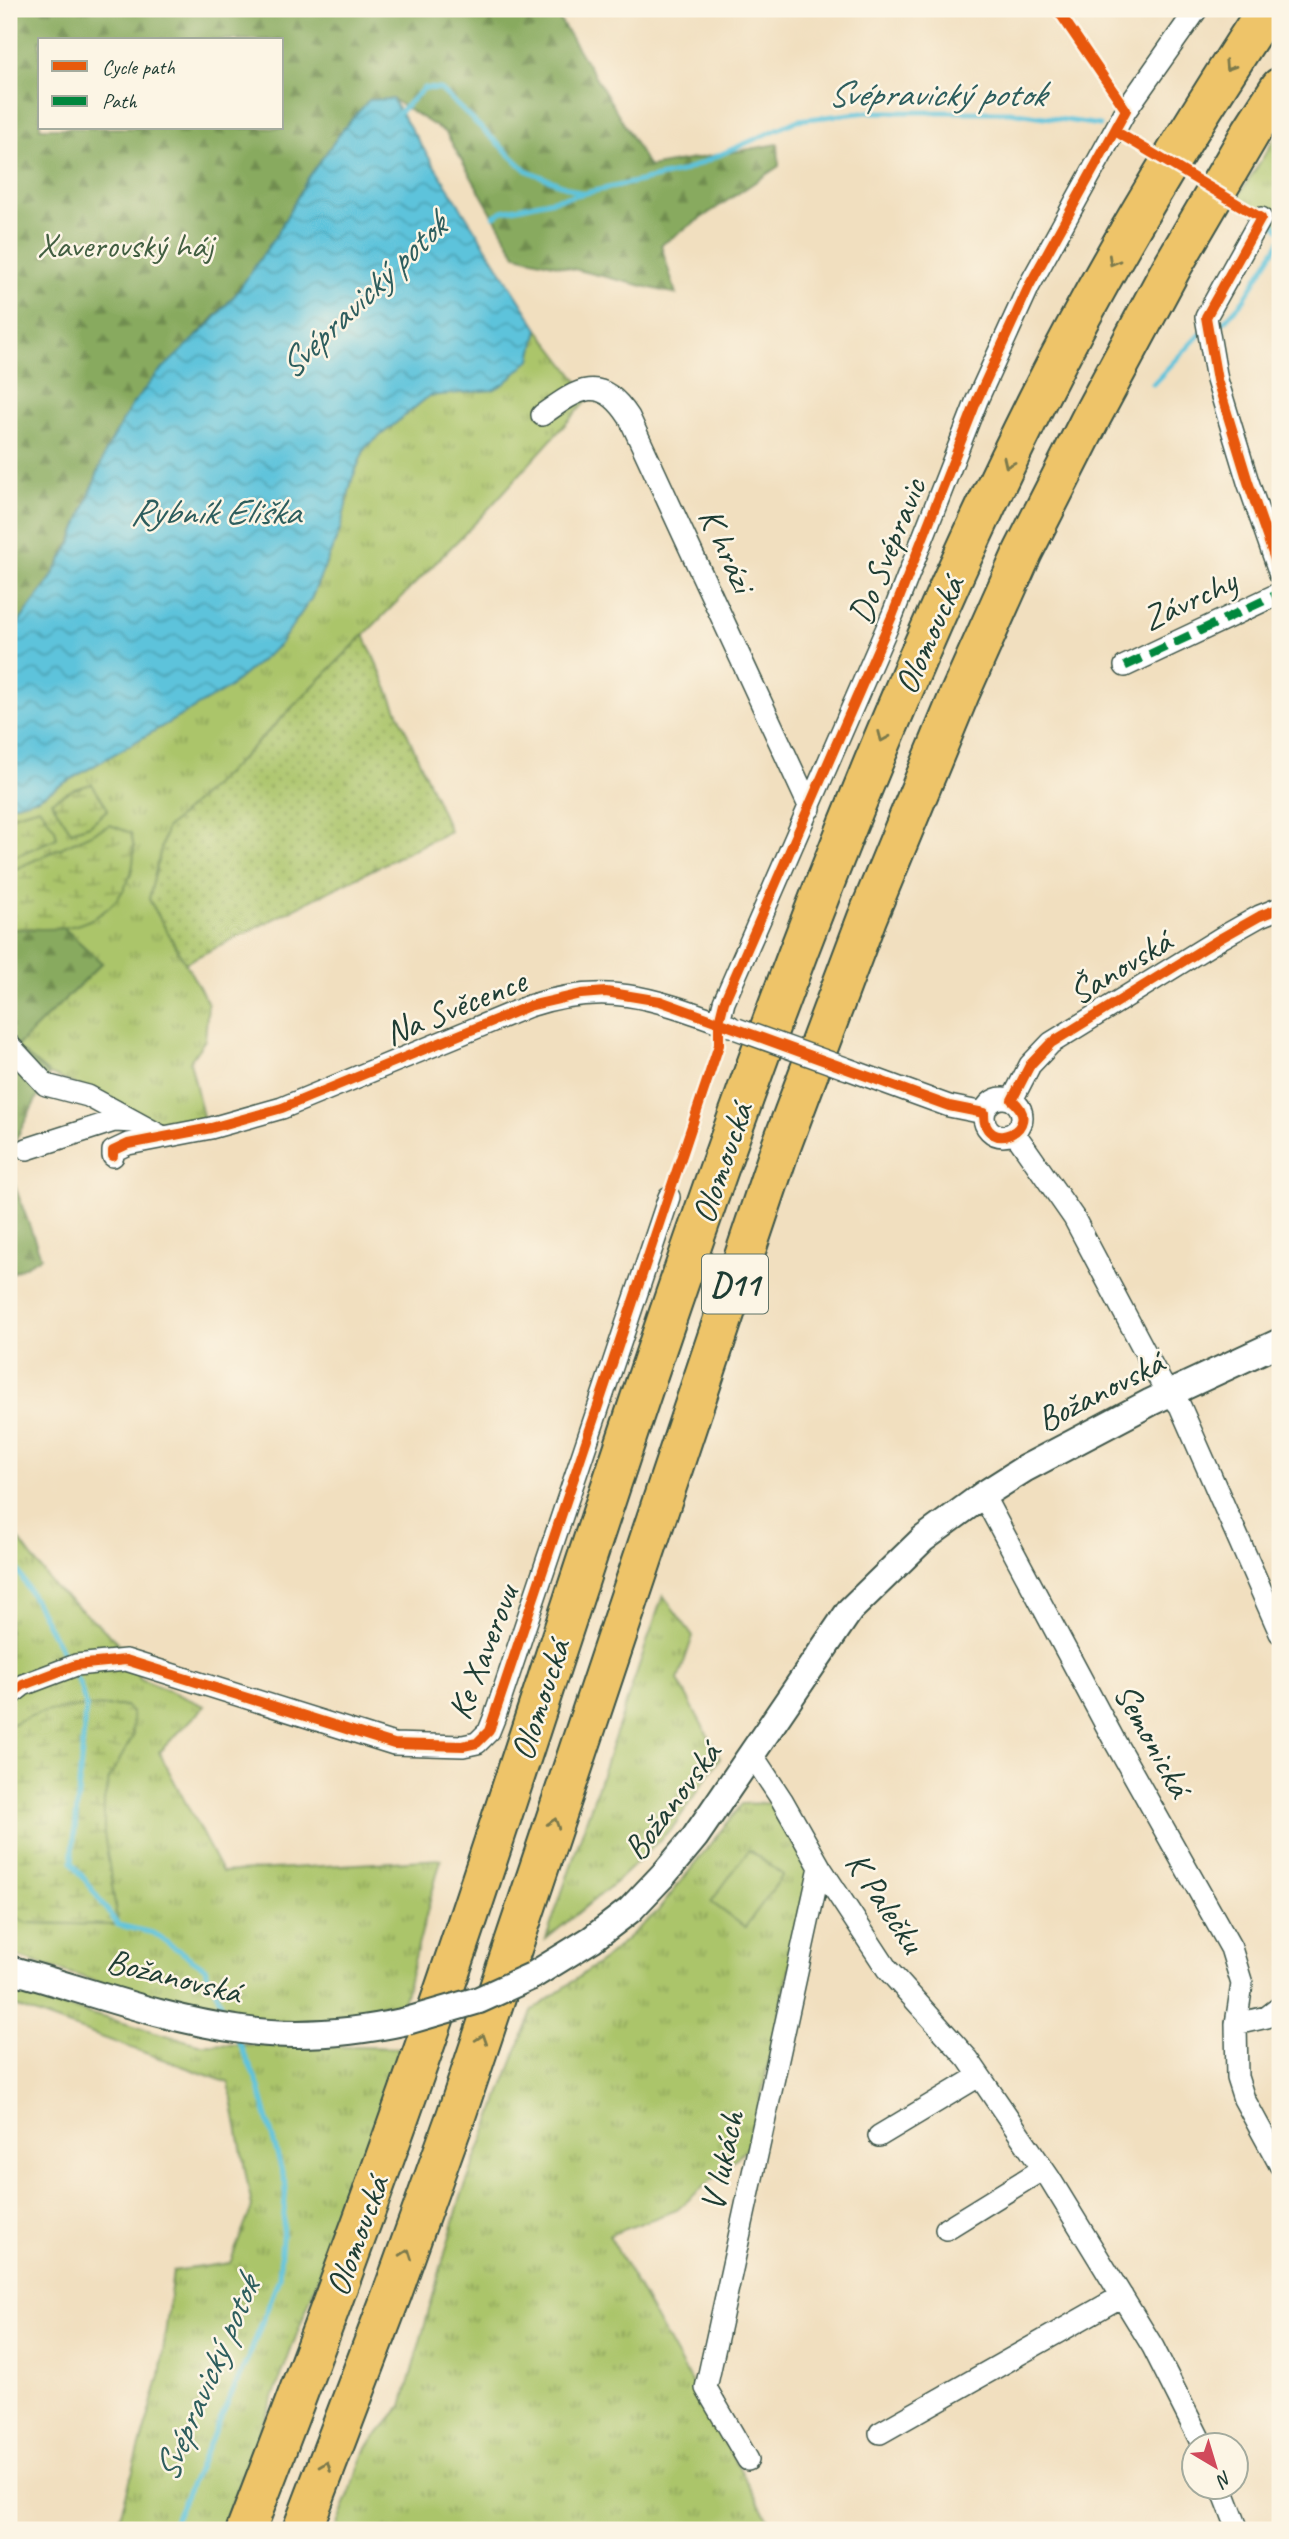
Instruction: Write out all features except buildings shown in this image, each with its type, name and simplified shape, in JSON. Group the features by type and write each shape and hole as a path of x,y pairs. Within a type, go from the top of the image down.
{"highway":[{"name":"Olomoucká","path":"246,2530 343,2277 464,1931 585,1562 729,1139 817,901 870,768 931,627 1040,396 1153,192 1207,100 1267,9"},
{"name":"Olomoucká","path":"302,2530 456,2116 779,1152 867,918 960,693 1023,552 1172,267 1280,87"}],"street":[{"name":"Do Svépravic","path":"728,1025 724,1002 893,614 977,401 1029,286 1126,110 1197,9"},
{"path":"1261,218 1206,317 1217,380 1280,574"},
{"name":"K hrázi","path":"541,415 585,389 611,395 620,403 629,417 810,808"},
{"name":"Závrchy","path":"1125,667 1280,593"},
{"name":"Šanovská","path":"1012,1100 1030,1065 1051,1043 1221,938 1280,908"},
{"name":"Na Svěcence","path":"113,1156 113,1151 119,1146 211,1128 282,1108 529,1006 554,999 606,992 660,1001 949,1106 984,1113"},
{"path":"9,1045 46,1085 88,1096 163,1137"},
{"path":"993,1100 1012,1100 1019,1106 1022,1118 1014,1132 1001,1137 992,1134 984,1122 984,1113 993,1100"},
{"path":"27,1149 114,1121 137,1122"},
{"path":"1014,1132 1074,1218 1161,1382 1180,1406 1280,1633"},
{"name":"Ke Xaverovu","path":"9,1696 23,1685 70,1667 127,1660 394,1744 463,1746 477,1743 489,1731 495,1716 669,1197"},
{"name":"Božanovská","path":"9,1969 164,2014 235,2029 292,2034 343,2032 407,2021 479,2000 532,1976 592,1939 629,1910 665,1873 695,1837 850,1610 923,1539 1024,1469 1170,1394 1280,1342"},
{"name":"Semonická","path":"983,1495 1114,1740 1231,1948 1242,1984 1236,2024 1237,2077 1244,2099 1279,2157"},
{"name":"K Palečku","path":"751,1753 887,1969 968,2059 1043,2169 1153,2347 1194,2430"},
{"name":"V lukách","path":"748,2460 706,2388 821,1867"},
{"path":"1236,2024 1267,2017 1280,2007"},
{"path":"879,2136 979,2076"},
{"path":"946,2229 1043,2169"},
{"path":"880,2433 1122,2296"},
{"path":"1226,2500 1238,2530"}],"green space":[{"name":"Xaverovský háj","path":"9,9 553,9 649,167 778,144 779,166 661,245 676,294 516,255 446,133 392,99 369,101 344,128 308,178 277,234 236,294 131,406 106,451 72,540 50,580 9,636"},
{"path":"1280,131 1280,230 1237,198"},
{"path":"538,329 590,397 481,517 235,765 166,829 149,899 208,1003 205,1040 190,1061 204,1121 163,1127 97,1093 49,1074 16,1047 102,963 9,926 9,806 38,798 227,689 279,645 311,599 340,530 352,479 365,448 429,396 531,359"},
{"path":"364,635 450,831 185,963 149,899 166,829 235,765"},
{"path":"92,784 108,809 90,825 71,831 51,801 74,789"},
{"path":"39,807 55,829 57,838 9,859 9,816"},
{"path":"110,825 131,833 134,850 128,882 108,908 79,924 62,928 13,929 9,926 9,872"},
{"path":"9,926 13,929 64,928 102,963 16,1047 49,1074 9,1153"},
{"path":"9,1170 41,1257 9,1275"},
{"path":"9,1526 55,1588 140,1664 139,1678 205,1706 159,1752 222,1872 441,1859 399,2018 281,2022 166,2003 9,1954 9,1913 27,1923 117,1925 105,1852 103,1813 109,1779 133,1736 125,1706 51,1711 9,1726"},
{"path":"663,1595 693,1636 678,1680 720,1758 673,1827 617,1881 546,1939"},
{"path":"125,1706 132,1713 133,1736 109,1779 104,1801 104,1833 118,1925 27,1923 9,1913 9,1726 51,1711"},
{"path":"770,1803 811,1872 750,2146 677,2210 609,2235 774,2530 335,2530 367,2447 402,2406 460,2200 532,2011 604,1959 657,1912 742,1804"},
{"path":"749,1850 783,1875 745,1927 711,1902"},
{"path":"9,1991 198,2044 404,2048 221,2530 116,2530 160,2376 173,2271 230,2263 252,2207 229,2083 9,2004"}],"water":[{"name":"Rybník Eliška","path":"392,99 538,329 531,359 504,384 493,390 429,396 365,448 352,479 340,530 311,599 279,645 227,689 38,798 9,806 9,636 50,580 72,541 106,451 131,406 157,374 209,325 236,294 277,234 308,178 344,128 369,100"}],"waterway":[{"path":"397,115 424,88 440,89 526,170 581,193"},
{"name":"Svépravický potok","path":"494,216 503,211 681,172 798,120 868,112 1010,112 1100,125"},
{"name":"Svépravický potok","path":"1272,222 1280,230"},
{"path":"1220,326 1243,301 1280,241"},
{"path":"1153,384 1201,333"},
{"name":"Svépravický potok","path":"9,1554 69,1664"},
{"name":"Svépravický potok","path":"73,1672 86,1707 72,1862 118,1925 153,1933 205,1968 228,2018"},
{"name":"Svépravický potok","path":"170,2530 252,2349 279,2278 286,2186 257,2081 236,2036"}],"marked path":[{"path":"1125,666 1280,593"}],"cycle path":[{"path":"9,1696 23,1685 76,1665 126,1660 394,1744 463,1746 477,1743 489,1731 719,1045 719,1022 724,1002 893,614 977,400 1029,286 1126,110 1057,9"},
{"path":"1115,131 1261,218 1206,317 1217,380 1280,574"},
{"path":"113,1156 113,1151 128,1144 211,1128 282,1108 529,1006 581,994 606,992 660,1001 949,1106 984,1113 986,1127 993,1134 1002,1136 1011,1134 1018,1128 1022,1120 1021,1110 1012,1100 1030,1065 1051,1043 1221,938 1280,908"}]}
